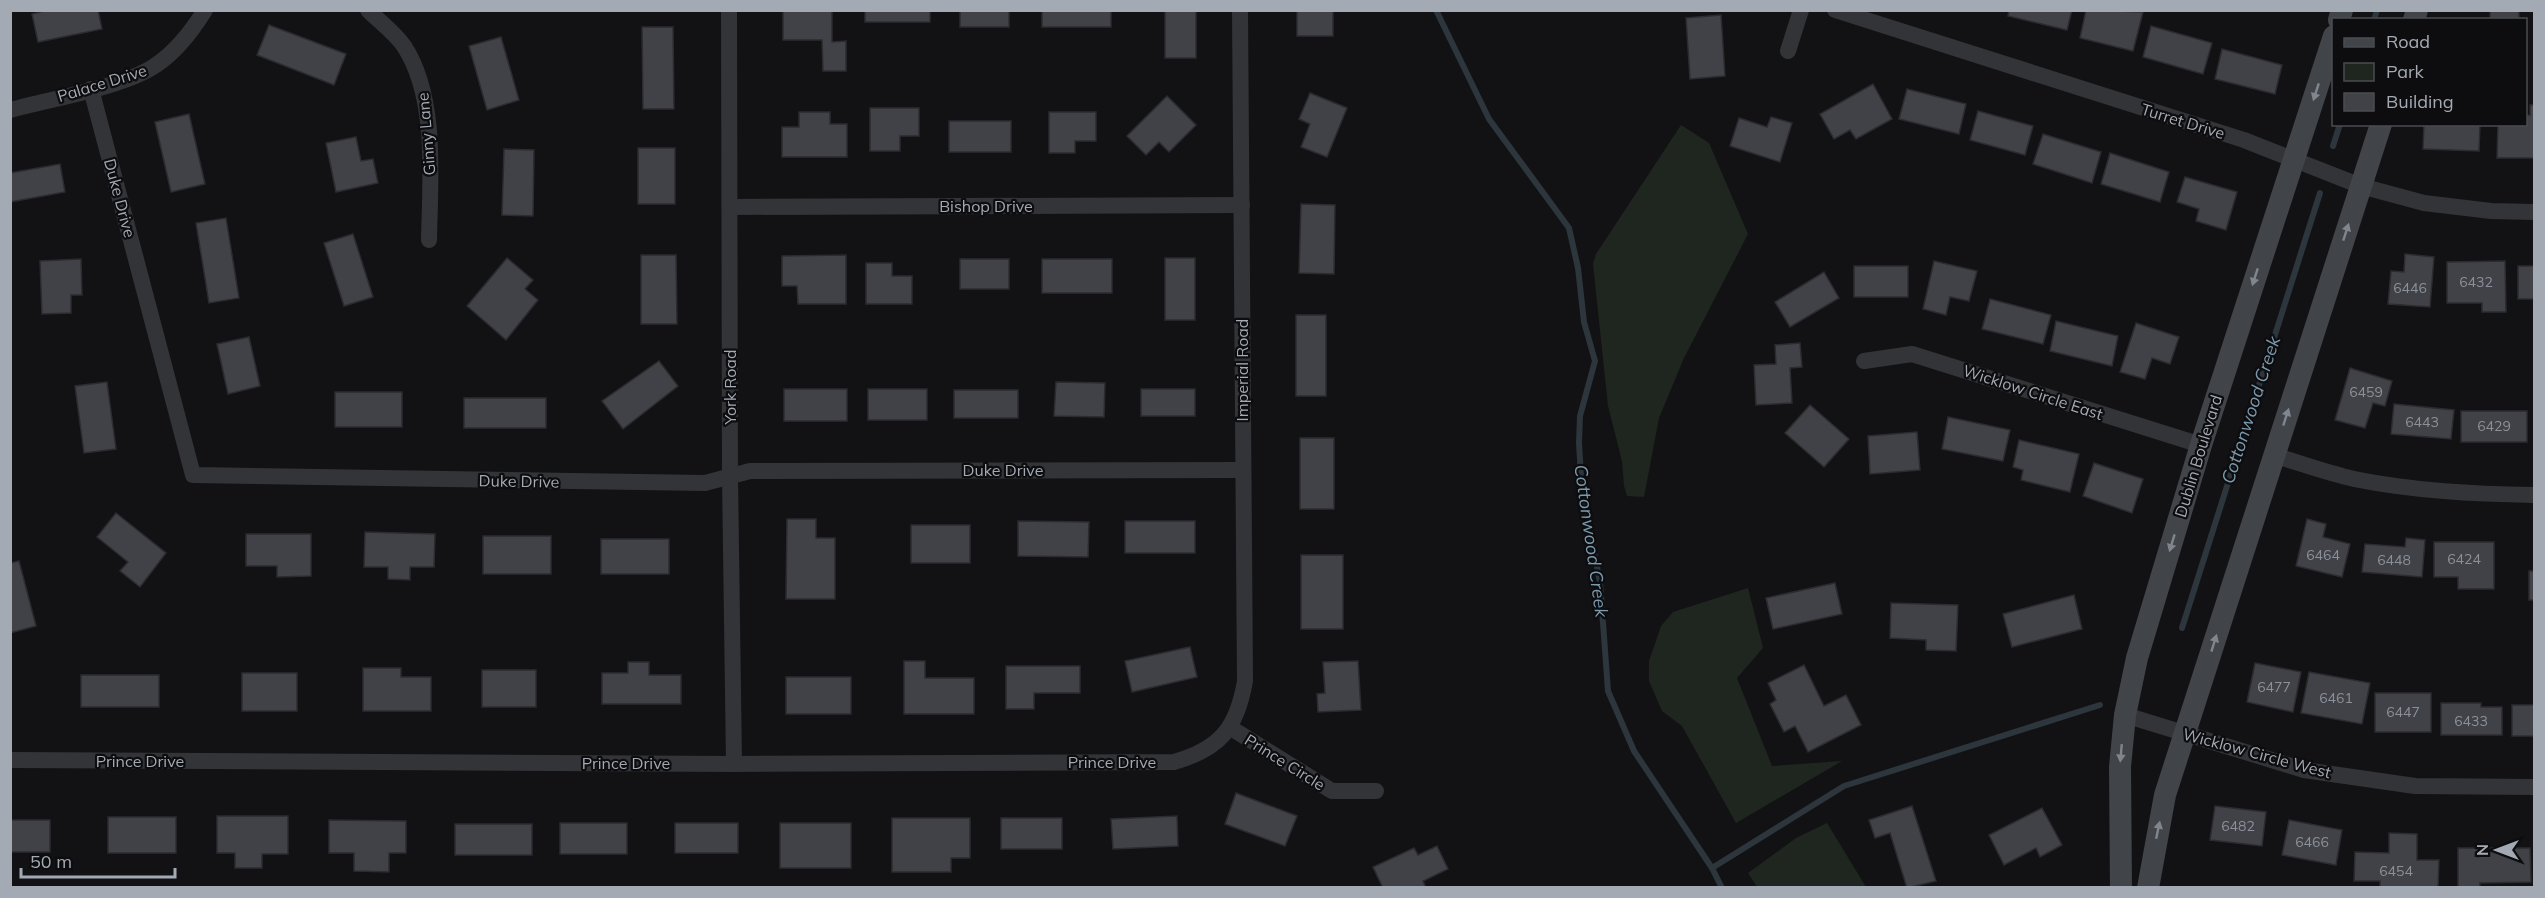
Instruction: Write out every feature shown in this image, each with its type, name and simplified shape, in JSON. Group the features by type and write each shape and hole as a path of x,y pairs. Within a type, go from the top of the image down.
{"main road":[{"name":"Dublin Boulevard","path":"2121,888 2120,766 2125,716 2137,658 2201,445 2332,42"},
{"path":"2148,888 2165,795 2380,126"}],"street":[{"name":"Palace Drive","path":"10,110 91,89 154,66 189,35 205,10"},
{"name":"Ginny Lane","path":"368,10 403,45 417,69 425,98 430,184 429,240"},
{"name":"York Road","path":"729,10 730,477 735,764"},
{"name":"Imperial Road","path":"1231,728 1242,702 1245,681 1240,10"},
{"path":"1788,51 1802,10"},
{"name":"Turret Drive","path":"1835,10 2244,140 2361,186 2434,205 2491,212 2535,212"},
{"name":"Duke Drive","path":"91,89 193,475 705,483 750,471 1242,470"},
{"name":"Bishop Drive","path":"730,207 1242,205"},
{"name":"Wicklow Circle East","path":"1864,361 1912,354 2201,445"},
{"path":"2274,455 2352,478 2397,486 2470,494 2535,495"},
{"name":"Wicklow Circle West","path":"2125,716 2304,770 2415,786 2535,787"},
{"name":"Prince Drive","path":"10,760 735,764 1174,762 1194,757 1212,746 1231,728"},
{"name":"Prince Circle","path":"1231,728 1332,791 1376,791"}],"green space":[{"path":"1681,125 1709,143 1748,234 1684,358 1659,418 1644,497 1627,496 1622,461 1608,406 1593,264 1596,254"},
{"path":"1748,588 1763,648 1737,678 1772,766 1842,761 1736,823 1682,726 1662,711 1649,681 1649,661 1661,626 1673,612"},
{"path":"1827,823 1866,887 1757,887 1748,873 1796,838"}],"building":[{"path":"48,10 98,10 102,29 38,42 32,14"},
{"path":"783,10 832,10 832,42 846,41 846,71 823,71 822,40 783,40"},
{"path":"865,10 930,10 930,22 865,22"},
{"path":"960,10 1009,10 1009,27 960,27"},
{"path":"1042,10 1111,10 1111,27 1042,27"},
{"path":"1165,10 1196,10 1196,58 1165,58"},
{"path":"1297,10 1333,10 1333,36 1297,36"},
{"path":"2009,10 2072,10 2067,30 2008,16"},
{"path":"2086,10 2143,12 2133,51 2080,38"},
{"path":"2473,10 2532,10 2519,11 2519,18 2490,18 2490,11"},
{"path":"1721,15 1725,76 1690,79 1686,18"},
{"path":"269,25 346,54 334,85 257,55"},
{"path":"2151,26 2212,43 2203,74 2143,57"},
{"path":"642,27 673,27 674,109 643,109"},
{"path":"501,37 519,100 487,110 469,46"},
{"path":"2222,49 2282,65 2275,94 2215,79"},
{"path":"1873,84 1892,119 1856,139 1850,130 1834,139 1820,114"},
{"path":"1907,89 1966,104 1959,134 1899,119"},
{"path":"1310,93 1347,108 1327,157 1301,147 1310,124 1299,119"},
{"path":"1167,96 1196,125 1169,152 1159,142 1146,155 1127,136"},
{"path":"2530,105 2534,105 2534,158 2497,158 2498,126 2527,126 2527,115 2530,115"},
{"path":"870,108 919,108 919,136 900,136 900,151 870,151"},
{"path":"1978,111 2033,126 2025,155 1970,140"},
{"path":"799,112 830,112 830,124 847,124 847,157 782,157 782,127 799,127"},
{"path":"1049,112 1096,112 1096,141 1075,141 1075,153 1049,153"},
{"path":"189,114 205,184 171,192 155,122"},
{"path":"1771,117 1792,123 1780,162 1730,146 1739,118 1767,127"},
{"path":"949,121 1011,121 1011,152 949,152"},
{"path":"2424,126 2480,126 2479,151 2423,149"},
{"path":"2043,134 2101,152 2092,183 2033,164"},
{"path":"356,137 361,161 373,159 378,183 336,192 326,143"},
{"path":"638,148 675,148 675,204 638,204"},
{"path":"504,149 534,150 533,216 502,215"},
{"path":"2110,153 2169,172 2160,202 2101,184"},
{"path":"60,164 65,192 10,202 10,173"},
{"path":"2185,177 2237,192 2226,230 2196,221 2199,209 2177,202"},
{"path":"1301,204 1335,205 1334,274 1299,273"},
{"path":"226,218 239,298 209,303 196,223"},
{"path":"353,234 373,297 344,306 324,243"},
{"path":"2405,254 2434,257 2430,307 2388,304 2391,271 2404,272"},
{"path":"641,255 676,255 677,324 641,324"},
{"path":"846,255 846,304 798,304 797,286 782,286 782,256"},
{"path":"507,258 533,280 525,289 538,300 506,340 467,306"},
{"path":"1165,258 1195,258 1195,320 1165,320"},
{"path":"81,259 82,295 71,295 71,313 42,314 40,261"},
{"path":"960,259 1009,259 1009,289 960,289"},
{"path":"1042,259 1112,259 1112,293 1042,293"},
{"path":"1934,261 1977,271 1969,301 1950,297 1946,315 1923,309"},
{"path":"2505,261 2506,312 2482,312 2482,303 2447,303 2447,262"},
{"path":"866,263 892,263 892,276 912,276 912,304 866,304"},
{"path":"1854,266 1908,266 1908,297 1854,297"},
{"path":"2518,266 2534,266 2534,299 2518,299"},
{"path":"1824,272 1839,298 1790,327 1775,302"},
{"path":"1990,299 2051,315 2043,344 1982,329"},
{"path":"1296,315 1326,315 1326,396 1296,396"},
{"path":"2056,321 2118,336 2112,366 2050,351"},
{"path":"2136,323 2179,337 2170,364 2152,358 2145,379 2120,372"},
{"path":"249,337 260,386 228,394 217,344"},
{"path":"1800,343 1802,367 1790,368 1792,403 1756,405 1754,365 1776,364 1775,345"},
{"path":"659,361 678,386 623,429 602,401"},
{"path":"2350,368 2392,381 2385,406 2373,403 2365,428 2335,420"},
{"path":"107,382 116,449 84,453 75,386"},
{"path":"1056,382 1105,383 1104,417 1054,416"},
{"path":"784,389 847,389 847,421 784,421"},
{"path":"868,389 927,389 927,420 868,420"},
{"path":"1141,389 1195,389 1195,416 1141,416"},
{"path":"954,390 1018,390 1018,418 954,418"},
{"path":"335,392 402,392 402,427 335,427"},
{"path":"464,398 546,398 546,428 464,428"},
{"path":"2394,404 2454,410 2451,439 2391,434"},
{"path":"1810,405 1849,439 1824,467 1785,433"},
{"path":"2461,411 2527,411 2527,442 2461,442"},
{"path":"1948,417 2010,430 2003,461 1942,449"},
{"path":"1917,432 1920,470 1870,474 1868,436"},
{"path":"1300,438 1334,438 1334,509 1300,509"},
{"path":"2019,440 2079,454 2070,492 2021,480 2023,470 2013,467"},
{"path":"2094,463 2143,479 2132,513 2083,496"},
{"path":"116,513 166,553 140,587 120,571 128,562 97,537"},
{"path":"787,519 816,519 816,538 835,538 835,599 786,599"},
{"path":"2307,519 2326,524 2323,537 2350,544 2342,577 2296,566"},
{"path":"1018,521 1089,522 1088,557 1018,556"},
{"path":"1125,521 1195,521 1195,553 1125,553"},
{"path":"911,525 970,525 970,563 911,563"},
{"path":"365,532 435,534 434,567 410,567 410,580 388,579 388,567 364,567"},
{"path":"246,534 311,534 311,576 277,577 277,566 246,566"},
{"path":"483,536 551,536 551,574 483,574"},
{"path":"2406,538 2425,540 2422,577 2362,572 2365,544 2405,547"},
{"path":"601,539 669,539 669,574 601,574"},
{"path":"2434,542 2494,542 2494,589 2458,589 2458,577 2434,577"},
{"path":"1301,555 1343,555 1343,629 1301,629"},
{"path":"19,561 36,626 10,633 10,563"},
{"path":"2529,571 2534,571 2534,600 2529,600"},
{"path":"1835,583 1842,614 1773,629 1766,598"},
{"path":"2074,595 2082,629 2012,647 2003,614"},
{"path":"1891,603 1958,605 1956,651 1926,650 1926,640 1890,638"},
{"path":"1190,647 1197,677 1132,692 1125,661"},
{"path":"904,661 925,661 925,678 974,678 974,714 904,714"},
{"path":"1358,661 1361,710 1318,712 1317,694 1325,693 1323,662"},
{"path":"628,662 649,662 649,675 681,675 681,704 602,704 602,673 628,673"},
{"path":"2255,663 2301,672 2293,712 2247,702"},
{"path":"1804,665 1824,706 1846,695 1861,725 1808,752 1795,726 1784,732 1770,704 1776,700 1768,683"},
{"path":"1006,666 1080,666 1080,693 1034,693 1034,709 1006,709"},
{"path":"363,668 401,668 401,677 431,677 431,711 363,711"},
{"path":"482,670 536,670 536,707 482,707"},
{"path":"2309,672 2370,683 2362,724 2301,713"},
{"path":"242,673 297,673 297,711 242,711"},
{"path":"81,675 159,675 159,707 81,707"},
{"path":"786,677 851,677 851,714 786,714"},
{"path":"2375,693 2431,693 2431,732 2375,732"},
{"path":"2441,703 2481,703 2481,707 2502,707 2502,735 2441,735"},
{"path":"2512,705 2534,705 2534,736 2512,736"},
{"path":"1236,793 1297,816 1285,846 1225,824"},
{"path":"1912,806 1936,881 1907,888 1890,833 1875,838 1869,820"},
{"path":"2215,806 2266,812 2262,846 2210,840"},
{"path":"2042,808 2062,845 2040,857 2036,848 2004,865 1989,835"},
{"path":"217,816 288,816 288,854 262,854 262,868 235,868 235,853 217,853"},
{"path":"1177,816 1178,846 1113,849 1111,819"},
{"path":"108,817 176,817 176,853 108,853"},
{"path":"892,818 970,818 970,858 951,858 951,872 892,872"},
{"path":"1001,818 1062,818 1062,849 1001,849"},
{"path":"10,820 50,820 50,852 10,852"},
{"path":"329,820 406,821 406,853 389,853 389,872 354,871 354,853 329,853"},
{"path":"2289,820 2342,830 2336,865 2282,855"},
{"path":"560,823 627,823 627,854 560,854"},
{"path":"675,823 738,823 738,853 675,853"},
{"path":"780,823 851,823 851,868 780,868"},
{"path":"455,824 532,824 532,855 455,855"},
{"path":"2389,833 2417,834 2417,860 2439,860 2438,887 2380,888 2380,881 2354,881 2355,852 2389,853"},
{"path":"1437,846 1448,869 1423,881 1426,888 1383,888 1373,867 1414,848 1418,855"},
{"path":"2458,848 2530,848 2531,882 2480,883 2480,888 2458,888"}],"waterway":[{"name":"Cottonwood Creek","path":"1436,10 1489,119 1569,228 1578,268 1584,322 1595,361 1580,416 1579,443 1582,493 1600,582 1608,691 1634,751 1712,868 1722,888"},
{"name":"Cottonwood Creek","path":"2375,18 2377,10"},
{"name":"Cottonwood Creek","path":"2333,146 2339,126"},
{"name":"Cottonwood Creek","path":"2182,628 2320,193"},
{"name":"Cottonwood Creek","path":"1712,868 1844,786 2100,705"}]}
